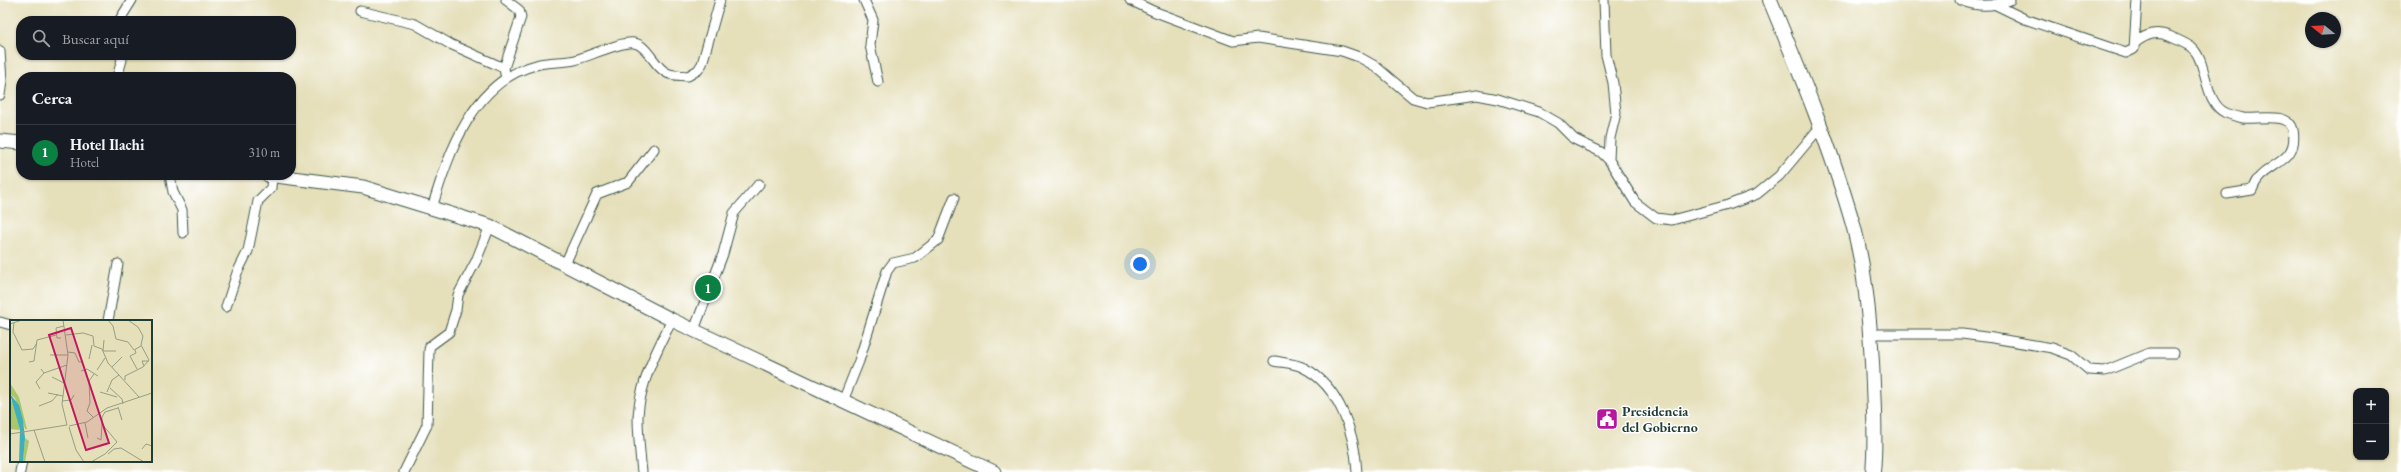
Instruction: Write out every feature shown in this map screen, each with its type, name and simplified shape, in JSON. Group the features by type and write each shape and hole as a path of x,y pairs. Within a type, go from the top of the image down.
{"main road":[{"path":"1770,0 1821,126 1854,230 1863,274 1871,334 1875,444 1873,472"},
{"path":"0,141 16,143"},
{"path":"296,179 362,187 490,226 565,264 590,279 672,320 994,472"}],"street":[{"path":"121,16 132,0"},
{"path":"506,0 519,10 521,17 504,68 506,79"},
{"path":"432,208 439,185 466,120 475,107 498,84 536,64 574,60 628,43 641,46 666,72 688,76 698,70 702,64 720,0"},
{"path":"864,0 873,20 870,44 878,82"},
{"path":"1130,0 1153,11 1233,41 1258,38 1342,51 1359,57 1375,66 1413,98 1427,102 1477,95 1498,99 1550,116 1574,139 1601,152 1609,160 1636,202 1656,218 1672,220 1728,205 1757,194 1779,176 1821,126"},
{"path":"1604,0 1606,54 1613,83 1616,114 1610,138 1609,160"},
{"path":"1960,0 1977,6 1996,5 2010,0"},
{"path":"1996,5 2025,19 2126,53 2134,49 2136,42 2137,0"},
{"path":"360,11 415,24 450,44 504,68"},
{"path":"2136,42 2147,34 2161,33 2192,48 2205,75 2215,106 2225,113 2243,118 2280,118 2289,123 2293,129 2291,149 2282,161 2258,178 2252,190 2226,194"},
{"path":"0,51 2,81 0,95"},
{"path":"118,72 122,60"},
{"path":"565,264 597,194 628,182 654,149"},
{"path":"171,180 174,192 182,210 184,233"},
{"path":"226,307 237,273 248,252 258,201 271,188 272,180"},
{"path":"694,330 723,254 734,213 759,184"},
{"path":"843,401 859,361 887,271 893,263 915,258 938,240 954,198"},
{"path":"404,472 427,425 430,346 449,332 456,310 458,295 476,261 490,226"},
{"path":"108,320 118,264"},
{"path":"642,472 638,415 648,369 672,320"},
{"path":"0,322 10,325"},
{"path":"1871,334 1962,334 1993,338 2052,348 2071,355 2089,370 2105,371 2149,353 2174,353"},
{"path":"1274,361 1296,364 1305,368 1319,377 1334,395 1348,428 1358,472"},
{"path":"20,472 22,462"}],"place":[{"name":"Hotel Ilachi","path":"708,288"},
{"name":"Presidencia del Gobierno","path":"1607,419"}]}
